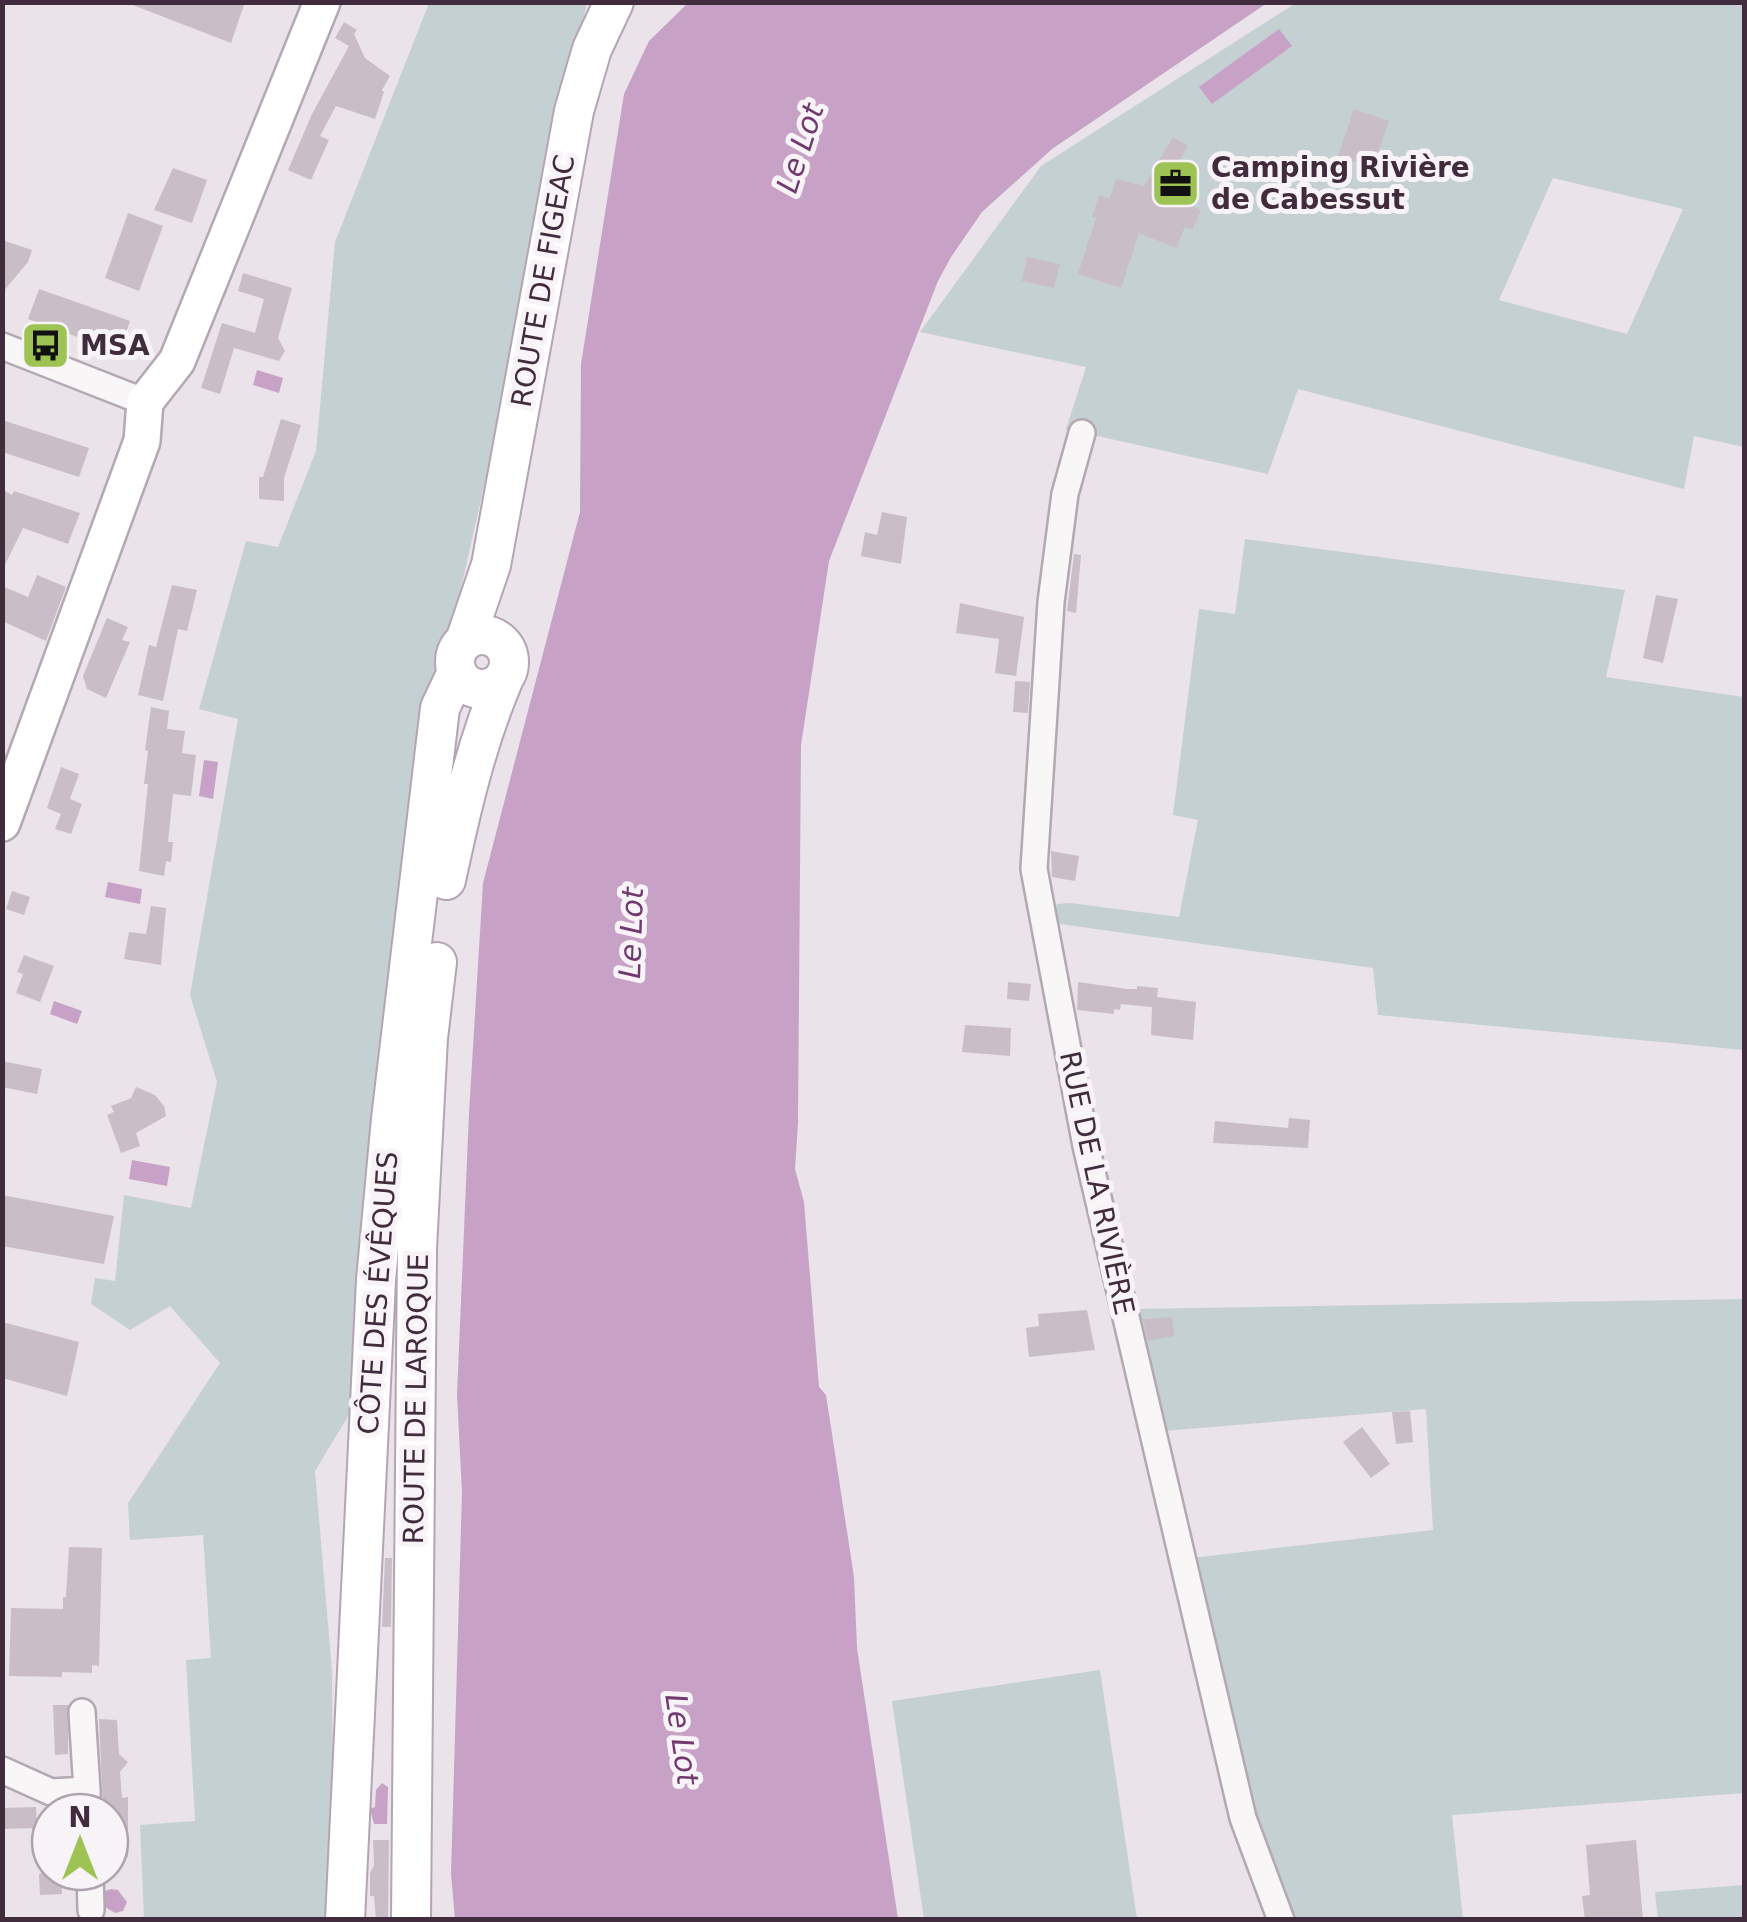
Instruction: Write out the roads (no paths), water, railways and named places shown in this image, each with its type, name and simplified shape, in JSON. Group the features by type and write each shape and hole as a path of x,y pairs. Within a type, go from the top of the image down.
{"main road":[{"name":"ROUTE DE FIGEAC","path":"479,663 491,610 491,565 574,111 592,49 614,2"},
{"name":"ROUTE DE LAROQUE","path":"411,1920 417,1248 428,1038 446,880 452,780 479,663"},
{"name":"CÔTE DES ÉVÊQUES","path":"345,1920 365,1468 391,1119 440,708 479,663"}],"street":[{"path":"2,822 14,752 142,441 145,402 176,361 322,2"},
{"path":"3,339 145,402"},
{"name":"RUE DE LA RIVIÈRE","path":"1082,432 1065,494 1051,602 1034,869 1086,1146 1244,1818 1281,1920"},
{"path":"82,1712 86,1792"},
{"path":"2,1770 50,1792"},
{"path":"91,1892 91,1910"}],"water":[{"name":"Le Lot","path":"688,3 1267,3 1052,149 982,212 938,281 829,561 801,745 795,1169 804,1202 819,1387 826,1395 854,1577 857,1648 898,1919 455,1919 451,1874 462,1492 457,1395 483,883 580,512 581,364 624,94 649,41"},
{"path":"1279,29 1292,46 1212,104 1199,87"},
{"path":"257,370 283,378 279,393 253,385"},
{"path":"204,760 218,762 213,799 199,796"},
{"path":"108,882 142,889 140,904 105,897"},
{"path":"54,1001 82,1011 77,1024 50,1014"},
{"path":"132,1160 170,1167 167,1186 129,1179"},
{"path":"382,1783 388,1787 387,1824 374,1824 370,1809 375,1807 376,1790"},
{"path":"120,1892 127,1902 123,1911 115,1913 100,1904 100,1893"}],"place":[{"name":"Camping Rivière de Cabessut","path":"1176,183"},
{"name":"MSA","path":"45,345"}]}
